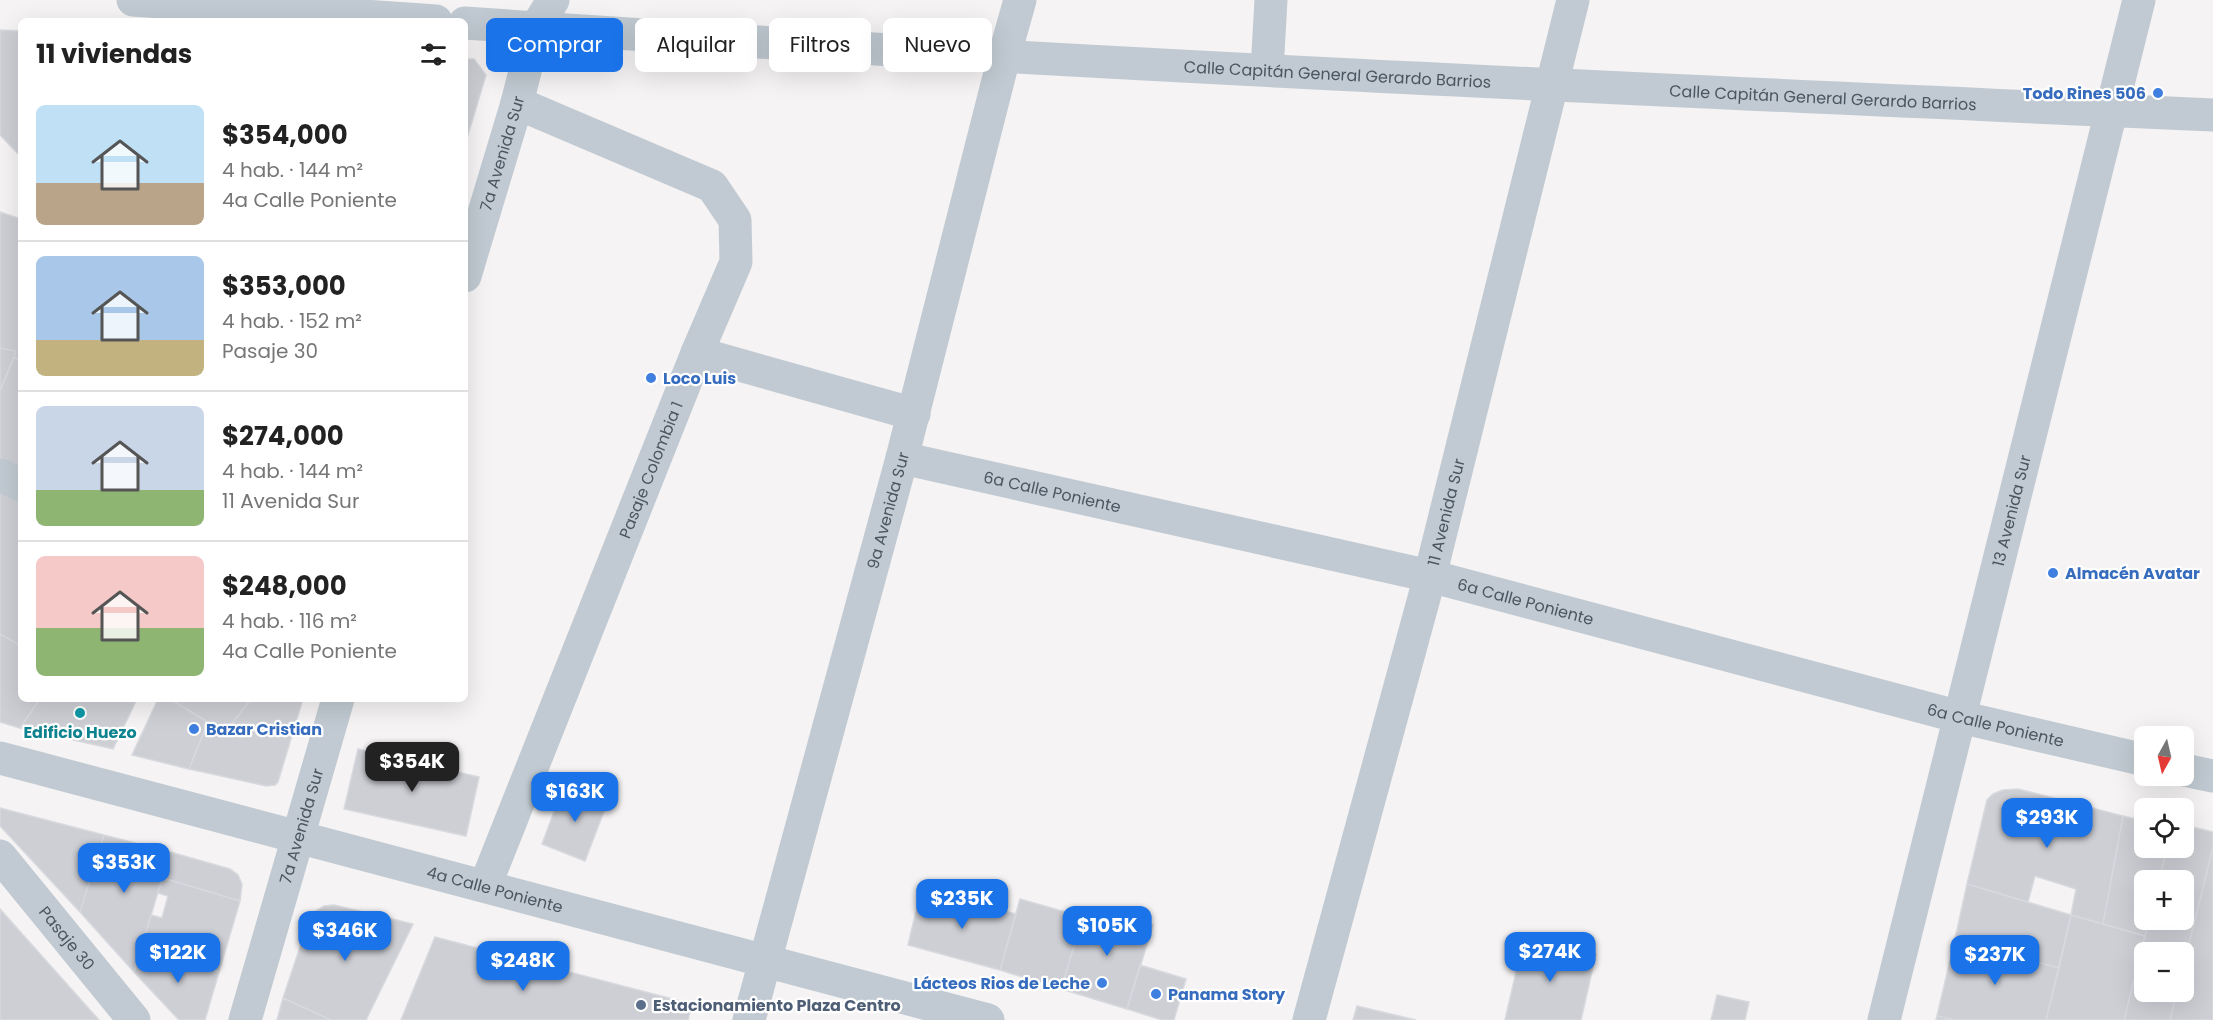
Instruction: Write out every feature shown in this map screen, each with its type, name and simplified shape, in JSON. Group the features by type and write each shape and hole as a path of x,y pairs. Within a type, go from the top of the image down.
{"street":[{"path":"133,0 393,18"},
{"name":"7a Avenida Sur","path":"542,18 553,0"},
{"name":"9a Avenida Sur","path":"749,1020 914,414 1020,0"},
{"path":"1267,70 1271,0"},
{"name":"11 Avenida Sur","path":"1309,1020 1430,576 1550,85 1573,0"},
{"name":"13 Avenida Sur","path":"1884,1020 2139,0"},
{"name":"Calle Capitán General Gerardo Barrios","path":"468,23 486,24"},
{"name":"Calle Capitán General Gerardo Barrios","path":"623,33 1004,57 1550,85 2213,115"},
{"name":"7a Avenida Sur","path":"468,266 525,72"},
{"name":"Pasaje Colombia 1","path":"485,886 697,353 736,262 735,220 712,186 517,103"},
{"path":"697,353 914,414"},
{"name":"6a Calle Poniente","path":"902,458 1430,576 1960,717 2134,757"},
{"path":"0,475 18,484"},
{"name":"7a Avenida Sur","path":"245,1020 337,702"},
{"name":"4a Calle Poniente","path":"0,758 988,1020"},
{"path":"2194,772 2213,776"},
{"name":"Pasaje 30","path":"0,856 134,1020"}],"building":[{"path":"0,30 18,31 18,154 0,135"},
{"path":"468,59 474,59 486,75 468,135"},
{"path":"0,212 18,218 18,359 14,357 16,351 0,348"},
{"path":"0,348 16,351 0,391"},
{"path":"14,357 18,359 18,472 0,463 0,391"},
{"path":"0,486 18,495 18,644 0,634"},
{"path":"0,634 18,644 18,702 38,702 20,728 0,722"},
{"name":"Edificio Huezo","path":"38,702 136,702 113,749 20,728"},
{"path":"157,702 175,702 208,722 189,769 132,755"},
{"path":"175,702 249,702 225,733"},
{"path":"249,702 302,702 278,782 275,785 266,786 189,769 208,722 225,733"},
{"path":"358,749 479,777 466,836 344,809"},
{"path":"564,785 608,801 585,861 542,844"},
{"path":"2018,789 2123,816 2103,924 2071,915 2076,889 2035,876 2028,902 1967,884 1987,800 1993,794 2003,790"},
{"path":"0,808 104,835 80,912 0,826"},
{"path":"2123,816 2134,818 2134,858 2164,858 2162,870 2134,870 2134,930 2146,930 2145,936 2103,924"},
{"path":"2194,827 2213,832 2213,847 2194,924 2194,870 2162,870 2164,858 2194,858"},
{"path":"104,835 170,852 134,972 80,912"},
{"path":"2213,847 2213,1020 2170,1020 2174,1002 2194,1002 2194,942 2189,942"},
{"path":"170,852 230,869 238,875 242,884 240,901 163,878"},
{"path":"163,878 240,901 219,972 141,948 151,915 162,918 168,896 158,893"},
{"path":"1967,884 2071,915 2059,968 1955,939"},
{"path":"921,890 1016,914 1000,970 908,945"},
{"path":"1020,899 1083,917 1061,989 1000,970"},
{"path":"334,905 413,924 366,1020 331,1020 283,998 311,914 324,906"},
{"path":"1090,907 1153,925 1127,1009 1061,989 1083,917"},
{"path":"0,909 99,1020 0,1020"},
{"path":"2071,915 2145,936 2144,942 2134,942 2134,980 2124,1020 2046,1020"},
{"path":"2146,930 2192,930 2189,942 2144,942"},
{"path":"435,937 692,1004 688,1020 401,1020"},
{"path":"1524,937 1596,954 1581,1020 1505,1020"},
{"path":"1955,939 2059,968 2046,1020 1955,1020 1937,1016"},
{"path":"141,948 219,972 205,1020 179,1020 134,972"},
{"name":"Panama Story","path":"1140,965 1186,979 1174,1020 1162,1020 1127,1009"},
{"path":"2134,980 2134,1002 2174,1002 2170,1020 2124,1020"},
{"path":"1717,995 1749,1002 1745,1020 1711,1020"},
{"path":"283,998 331,1020 277,1020"},
{"path":"1357,1006 1416,1020 1353,1020"},
{"path":"1937,1016 1955,1020 1936,1020"}],"place":[{"name":"Todo Rines 506","path":"2158,93"},
{"name":"Loco Luis","path":"651,378"},
{"name":"Almacén Avatar","path":"2053,573"},
{"name":"Edificio Huezo","path":"80,713"},
{"name":"Bazar Cristian","path":"194,729"},
{"name":"Lácteos Rios de Leche","path":"1102,983"},
{"name":"Panama Story","path":"1156,994"},
{"name":"Estacionamiento Plaza Centro","path":"641,1005"}]}
